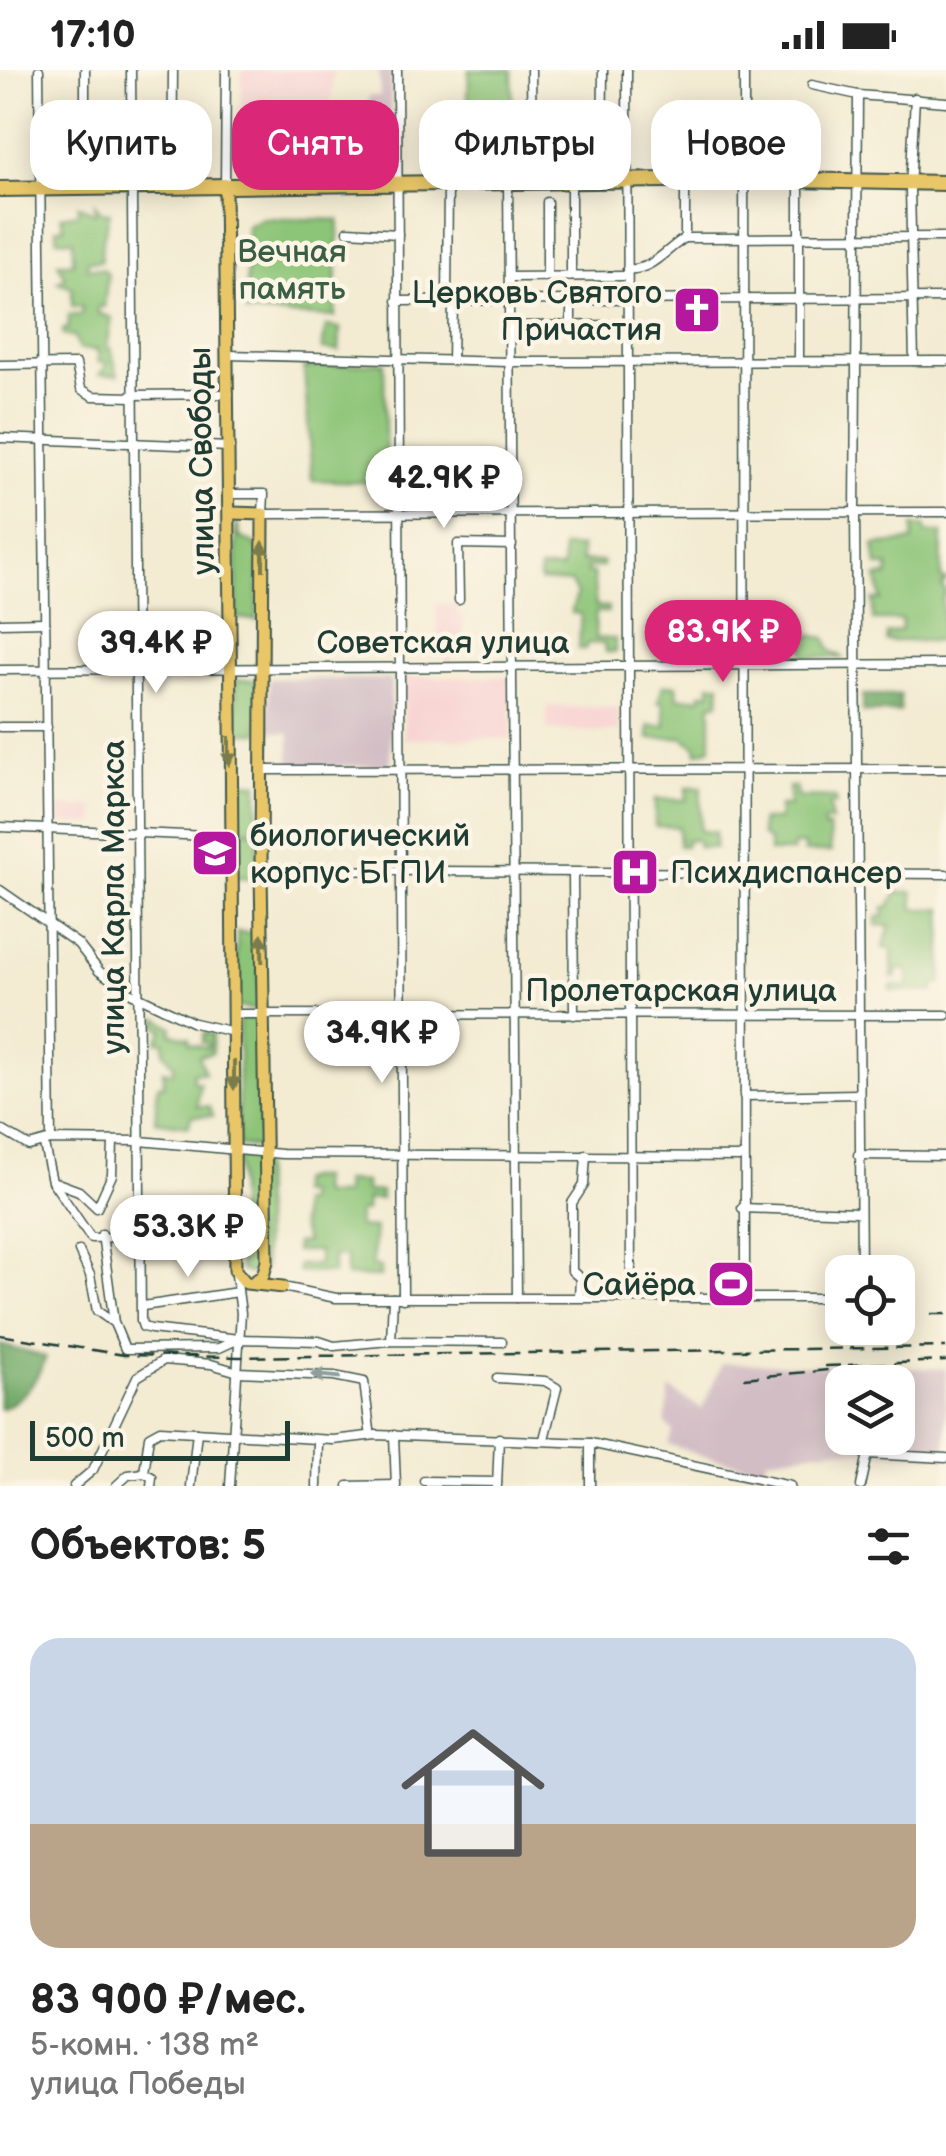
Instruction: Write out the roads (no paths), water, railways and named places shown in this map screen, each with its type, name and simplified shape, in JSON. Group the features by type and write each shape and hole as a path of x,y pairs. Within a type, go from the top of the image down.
{"highway":[{"path":"821,179 946,183"},
{"path":"212,186 232,186"},
{"path":"0,189 30,189"}],"main road":[{"name":"улица Свободы","path":"225,186 232,513 230,838 235,1233 244,1282"},
{"path":"232,513 264,514"},
{"name":"улица Свободы","path":"244,1282 267,1261 261,870 264,514"},
{"path":"267,1261 269,1278 279,1286"},
{"path":"244,1282 279,1286"}],"street":[{"path":"39,70 40,100"},
{"path":"85,70 85,100"},
{"name":"улица Карла Маркса","path":"131,70 131,100"},
{"path":"173,100 174,70"},
{"name":"улица Свободы","path":"225,186 226,70"},
{"path":"397,70 397,100"},
{"path":"531,70 531,100"},
{"path":"603,70 603,100"},
{"path":"626,70 626,100"},
{"path":"744,70 744,100"},
{"path":"812,85 858,95 946,102"},
{"path":"858,95 855,361 860,1255"},
{"path":"914,361 915,98"},
{"path":"41,190 47,1142 52,1180 91,1238 102,1234 235,1233"},
{"name":"улица Карла Маркса","path":"132,190 143,1306"},
{"path":"391,1341 398,1299 400,1156 398,190"},
{"path":"448,190 452,360"},
{"path":"508,190 517,1298"},
{"path":"565,190 570,276"},
{"path":"625,190 630,1297"},
{"path":"685,190 685,238"},
{"path":"743,190 745,1298"},
{"path":"798,360 800,190"},
{"path":"546,276 547,202"},
{"path":"348,230 398,234"},
{"path":"510,276 638,271 658,261 672,244 685,238 946,237"},
{"path":"397,301 946,298"},
{"path":"571,300 571,326"},
{"path":"510,326 627,325"},
{"path":"228,354 509,362 946,361"},
{"path":"0,365 76,364 81,388 93,396 228,394"},
{"path":"0,438 230,447"},
{"path":"231,494 264,494 264,514 946,512"},
{"path":"458,600 458,544 512,545"},
{"path":"0,623 45,622"},
{"name":"Советская улица","path":"0,670 946,664"},
{"path":"0,727 46,727"},
{"path":"262,770 946,769"},
{"path":"0,827 230,838"},
{"path":"261,870 946,874"},
{"path":"573,874 574,1015"},
{"path":"0,890 78,944 99,971 139,996 194,1023 218,1028 234,1022"},
{"name":"Пролетарская улица","path":"234,1022 263,1014 946,1015"},
{"path":"744,1096 858,1094"},
{"path":"0,1128 22,1143 140,1141 264,1152 400,1156 742,1157"},
{"path":"52,1180 78,1191 97,1208 112,1175 113,1142"},
{"path":"579,1297 580,1278 572,1271 572,1203 584,1185 586,1155"},
{"path":"858,1155 946,1156"},
{"path":"742,1208 858,1212"},
{"path":"102,1234 114,1323 125,1348 220,1348 240,1335"},
{"path":"79,1251 90,1275 96,1311 114,1323"},
{"path":"244,1282 143,1306 143,1327 319,1341 334,1346 391,1341 502,1342"},
{"name":"улица Свободы","path":"240,1335 244,1282"},
{"name":"улица Свободы","path":"230,1486 244,1282"},
{"path":"279,1286 336,1298 825,1298"},
{"path":"74,1486 93,1470 137,1377 164,1360 210,1364 238,1372 334,1376 364,1382 367,1433"},
{"path":"498,1378 545,1381 557,1388 544,1439"},
{"path":"144,1474 150,1436 160,1430 318,1440 367,1433 590,1442 790,1486"},
{"path":"191,1486 197,1432"},
{"path":"348,1486 396,1486 390,1435"},
{"path":"424,1480 497,1484 498,1438"},
{"path":"317,1486 318,1440"},
{"path":"590,1442 590,1486"},
{"path":"861,1486 868,1454 946,1458"},
{"path":"116,1486 128,1475 144,1474 152,1477 151,1486"},
{"path":"738,1486 739,1475"}],"railway":[{"path":"931,1314 946,1314"},
{"path":"0,1335 124,1355 239,1357 946,1347"},
{"path":"849,1365 946,1361"},
{"path":"744,1378 825,1370"}],"place":[{"name":"Церковь Святого Причастия","path":"697,310"},
{"name":"биологический корпус БГПИ","path":"215,853"},
{"name":"Психдиспансер","path":"635,872"},
{"name":"Сайёра","path":"731,1284"}],"park label":[{"name":"Вечная память","path":"292,270"}]}
